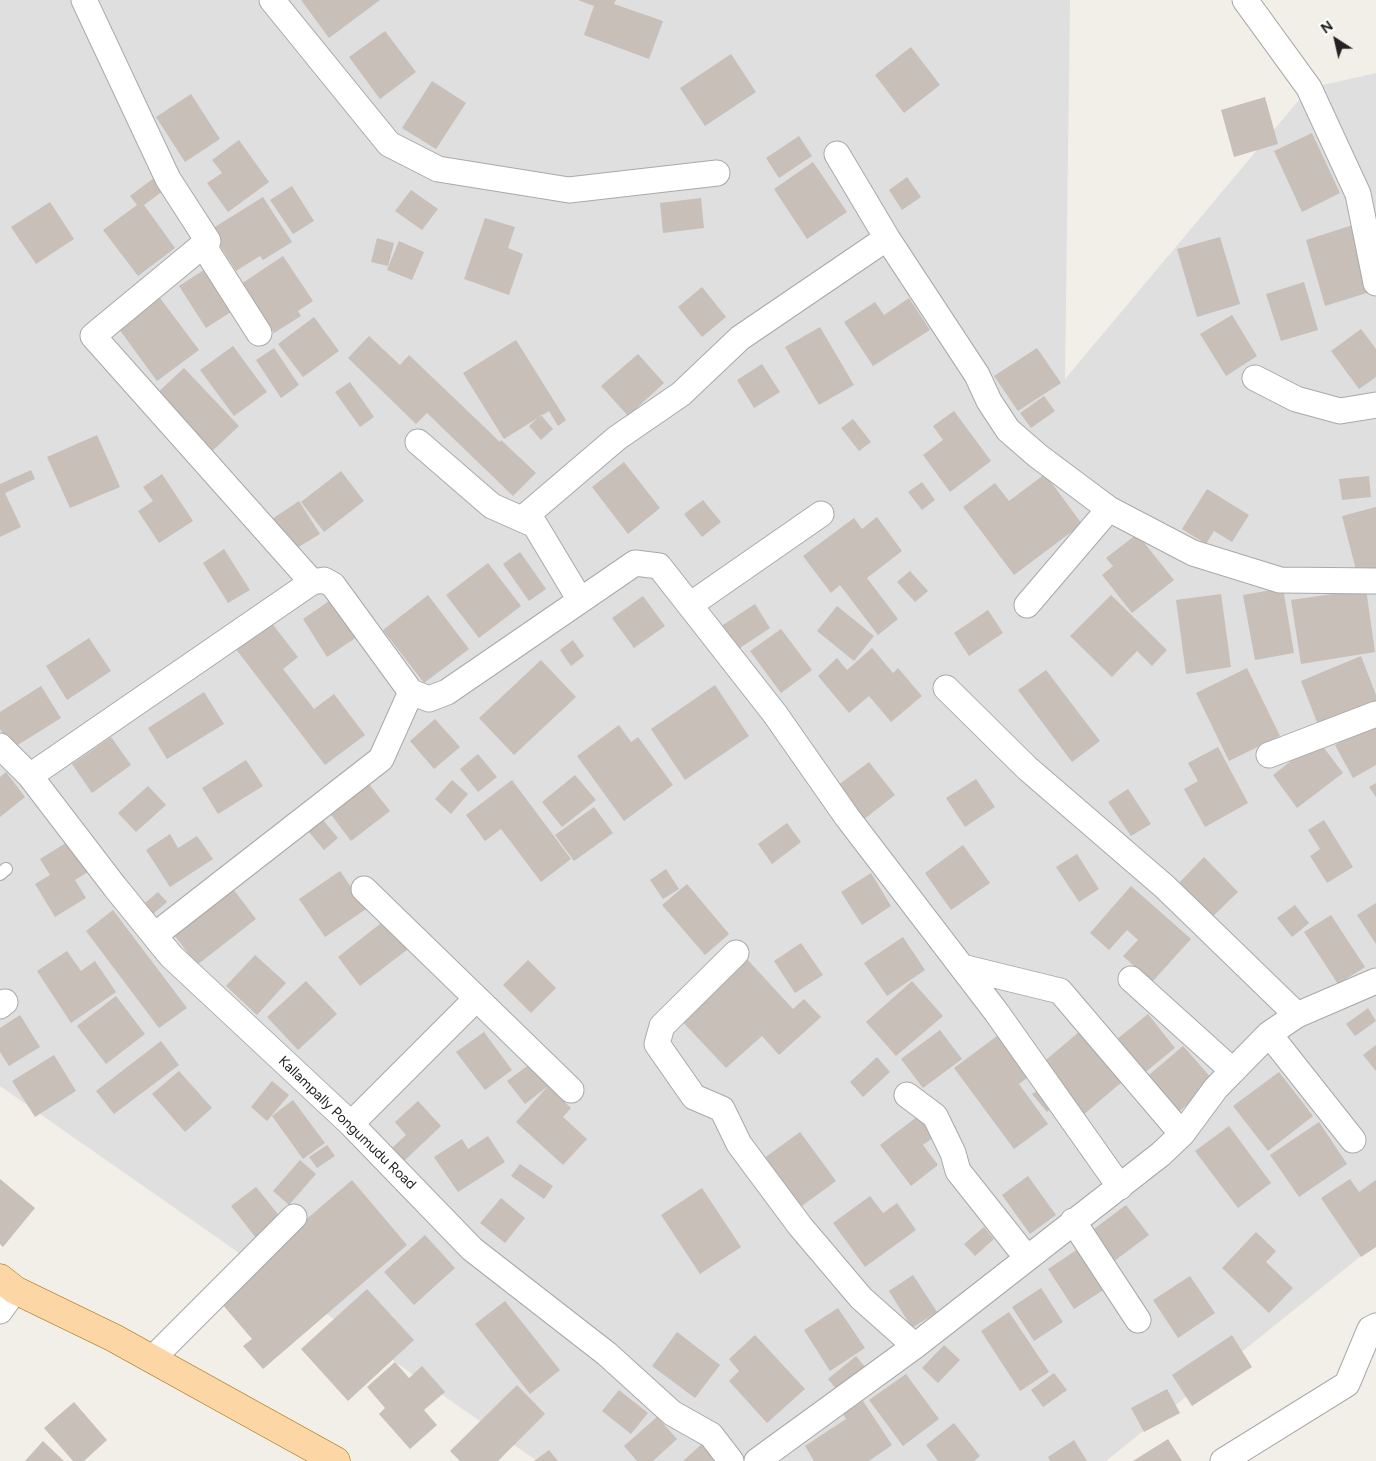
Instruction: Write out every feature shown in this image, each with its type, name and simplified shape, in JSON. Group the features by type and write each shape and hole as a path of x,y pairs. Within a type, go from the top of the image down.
{"main road":[{"path":"5,1293 114,1338 336,1461"}],"street":[{"path":"84,0 168,179 208,241 94,336 312,582"},
{"path":"272,0 388,144 438,169 570,190 717,173"},
{"path":"1245,0 1309,88 1358,194 1376,283"},
{"path":"837,154 887,238 977,375 989,401 1008,430 1038,456 1109,509 1193,552 1280,580 1376,581"},
{"path":"522,519 617,438 681,394 740,338 887,238"},
{"path":"203,245 258,333"},
{"path":"1255,378 1296,399 1340,411 1376,405"},
{"path":"418,442 492,506 536,525 580,600"},
{"path":"1027,605 1109,509"},
{"path":"690,605 822,514"},
{"path":"30,776 312,582 324,580 333,585 411,692 429,699 447,692 635,563 659,566 775,714 847,817 962,967 1120,1187"},
{"path":"946,688 1027,768 1165,887 1297,1016"},
{"path":"155,935 381,759 411,692"},
{"path":"1269,755 1376,714"},
{"name":"Kallampally Pongumudu Road","path":"0,746 30,776 114,887 171,956 351,1124 472,1248 607,1354 672,1413 711,1435 731,1461"},
{"path":"364,889 476,1000 571,1090"},
{"path":"736,953 662,1026 657,1044 694,1097 722,1109 739,1144 800,1226 862,1298 915,1346"},
{"path":"962,967 1060,991 1182,1134"},
{"path":"1131,979 1233,1071"},
{"path":"757,1461 915,1346 1120,1187 1182,1134 1216,1088 1269,1034 1297,1016 1376,981"},
{"path":"351,1124 476,1000"},
{"path":"1269,1034 1353,1140"},
{"path":"907,1095 935,1116 953,1153 958,1171 1027,1258"},
{"path":"152,1359 294,1217"},
{"path":"1073,1222 1138,1320"},
{"path":"1223,1461 1347,1384 1370,1329 1376,1326"}],"shaded area":[{"path":"0,0 1070,0 1065,379 1309,88 1376,73 1376,1244 1106,1461 537,1461 0,1086"}],"building":[{"path":"301,0 380,0 329,38"},
{"path":"578,0 616,0 614,4 663,21 649,59 584,35 594,6"},
{"path":"385,31 416,72 380,99 349,57"},
{"path":"911,47 940,85 904,113 875,75"},
{"path":"731,54 756,92 705,126 680,88"},
{"path":"432,81 466,103 436,149 402,128"},
{"path":"191,94 220,139 185,162 156,117"},
{"path":"1265,97 1278,144 1234,157 1221,110"},
{"path":"1312,133 1340,193 1302,212 1274,151"},
{"path":"799,136 812,156 779,178 766,158"},
{"path":"239,140 269,182 228,212 207,183 222,173 212,160"},
{"path":"813,162 847,212 807,239 774,189"},
{"path":"907,177 921,197 902,210 889,190"},
{"path":"154,178 163,191 144,205 175,248 138,276 103,230 137,205 130,196"},
{"path":"292,186 314,221 293,234 270,200"},
{"path":"411,190 438,209 422,230 395,211"},
{"path":"263,197 292,242 263,260 260,256 236,271 210,230"},
{"path":"701,198 704,228 663,233 660,203"},
{"path":"50,202 74,239 36,264 11,227"},
{"path":"485,218 515,227 508,248 523,254 509,295 464,279"},
{"path":"1353,225 1373,291 1325,306 1306,240"},
{"path":"1220,237 1240,304 1197,317 1177,249"},
{"path":"377,238 394,243 388,266 371,262"},
{"path":"399,241 424,252 412,280 387,270"},
{"path":"283,256 313,301 298,311 301,316 274,333 241,284"},
{"path":"210,266 237,308 206,328 179,286"},
{"path":"1304,282 1318,330 1281,341 1266,294"},
{"path":"702,287 726,317 702,337 678,307"},
{"path":"160,298 199,350 157,381 119,329"},
{"path":"909,298 930,330 873,366 844,322 875,302 884,315"},
{"path":"1232,315 1257,356 1226,376 1200,334"},
{"path":"314,317 339,351 303,377 278,344"},
{"path":"820,327 854,385 819,405 785,347"},
{"path":"1361,329 1376,349 1376,377 1359,389 1331,351"},
{"path":"369,336 400,365 409,355 500,442 501,440 536,473 513,496 427,413 416,424 348,358"},
{"path":"516,340 566,420 558,426 549,411 504,439 463,373"},
{"path":"233,346 267,392 234,416 200,370"},
{"path":"274,348 299,385 281,398 256,360"},
{"path":"1037,348 1061,383 1018,411 994,376"},
{"path":"638,354 664,383 628,416 601,386"},
{"path":"762,364 780,392 754,408 737,380"},
{"path":"184,368 239,426 209,454 154,396"},
{"path":"350,382 374,417 360,427 335,392"},
{"path":"1044,396 1055,411 1031,428 1020,413"},
{"path":"954,411 991,461 950,492 923,455 943,440 933,426"},
{"path":"541,415 553,429 541,440 529,426"},
{"path":"853,419 871,442 859,451 841,428"},
{"path":"97,435 120,487 70,508 47,457"},
{"path":"624,462 660,508 628,534 592,487"},
{"path":"31,470 35,479 5,493 21,527 0,537 0,484"},
{"path":"341,471 364,501 324,532 301,502"},
{"path":"162,474 193,521 159,543 138,511 153,501 143,487"},
{"path":"1045,474 1082,524 1014,575 963,507 995,483 1009,501"},
{"path":"1369,476 1371,497 1342,500 1339,479"},
{"path":"922,482 935,500 922,510 908,492"},
{"path":"1207,489 1249,515 1232,542 1214,531 1206,544 1182,529"},
{"path":"703,500 721,522 702,537 684,514"},
{"path":"299,501 320,534 292,551 272,519"},
{"path":"1376,507 1376,569 1357,574 1342,516"},
{"path":"877,517 902,551 867,578 898,619 878,635 840,585 831,593 803,556 854,518 862,529"},
{"path":"1137,534 1174,580 1132,613 1102,575 1113,566 1106,558"},
{"path":"224,549 250,590 228,603 203,563"},
{"path":"520,552 546,589 529,601 503,564"},
{"path":"488,563 521,606 479,638 446,595"},
{"path":"910,571 928,591 915,602 897,582"},
{"path":"1283,588 1294,653 1255,660 1243,595"},
{"path":"1366,589 1375,652 1301,664 1291,600"},
{"path":"1221,594 1231,667 1186,674 1176,600"},
{"path":"428,595 469,649 424,683 383,630"},
{"path":"1111,595 1167,650 1152,666 1137,651 1112,677 1070,636"},
{"path":"643,596 665,626 634,648 612,618"},
{"path":"335,597 360,635 327,657 303,619"},
{"path":"755,604 770,628 737,650 720,627"},
{"path":"837,606 874,636 854,661 817,631"},
{"path":"988,610 1003,633 969,656 954,633"},
{"path":"267,617 298,657 283,669 314,709 334,694 365,735 325,765 232,644"},
{"path":"781,629 812,670 781,693 750,651"},
{"path":"89,638 111,671 67,700 46,666"},
{"path":"573,640 584,656 571,666 560,650"},
{"path":"872,648 893,673 898,668 922,696 891,722 869,696 849,713 818,676 837,658 847,670"},
{"path":"1361,656 1376,695 1376,708 1320,730 1301,681"},
{"path":"541,660 576,697 514,755 479,718"},
{"path":"1247,668 1280,736 1229,761 1196,693"},
{"path":"1046,670 1100,741 1072,762 1018,690"},
{"path":"715,685 749,736 685,780 651,729"},
{"path":"41,686 61,718 13,748 0,729 0,712"},
{"path":"204,692 224,724 167,759 148,728"},
{"path":"435,719 460,747 434,769 410,741"},
{"path":"1376,724 1376,765 1353,778 1335,745"},
{"path":"619,725 631,742 638,737 673,785 624,821 577,756"},
{"path":"111,737 131,765 92,793 72,764"},
{"path":"1318,740 1343,773 1297,808 1273,775"},
{"path":"1218,747 1248,803 1205,827 1184,789 1198,781 1188,763"},
{"path":"478,754 497,777 478,792 460,769"},
{"path":"246,760 263,786 218,814 202,788"},
{"path":"869,762 895,795 863,820 837,786"},
{"path":"6,772 25,797 0,817 0,777"},
{"path":"361,774 390,811 351,841 329,812"},
{"path":"575,775 596,800 562,827 542,802"},
{"path":"976,779 995,807 965,827 946,798"},
{"path":"452,780 468,794 451,814 435,799"},
{"path":"512,780 571,859 541,882 501,829 485,841 466,815"},
{"path":"1376,783 1376,797 1369,787"},
{"path":"148,786 166,805 136,832 118,813"},
{"path":"1128,789 1151,824 1131,836 1108,802"},
{"path":"594,807 613,833 574,861 555,835"},
{"path":"318,814 338,838 324,850 304,826"},
{"path":"1324,820 1353,867 1327,883 1310,856 1320,849 1308,830"},
{"path":"787,823 801,842 772,864 758,844"},
{"path":"170,834 178,848 197,836 213,859 170,887 146,850"},
{"path":"69,841 88,872 75,880 86,898 55,917 35,884 50,875 40,859"},
{"path":"963,845 990,883 951,910 925,873"},
{"path":"1077,854 1099,889 1079,902 1056,867"},
{"path":"1204,857 1238,892 1210,919 1177,885"},
{"path":"666,869 679,889 663,899 650,880"},
{"path":"340,871 366,909 325,937 299,899"},
{"path":"871,873 891,906 862,925 841,892"},
{"path":"687,884 729,934 705,955 662,905"},
{"path":"230,885 256,919 197,965 171,931"},
{"path":"1131,886 1191,939 1152,982 1123,956 1138,940 1127,930 1109,950 1090,933"},
{"path":"158,892 167,902 148,918 139,908"},
{"path":"1376,903 1376,944 1357,915"},
{"path":"1295,905 1309,923 1292,937 1277,918"},
{"path":"113,910 187,1008 159,1028 86,931"},
{"path":"1331,915 1365,967 1338,984 1304,932"},
{"path":"385,920 408,949 360,986 338,957"},
{"path":"903,937 925,970 887,996 864,963"},
{"path":"801,943 823,975 795,993 774,961"},
{"path":"67,951 81,971 95,961 116,992 71,1023 37,971"},
{"path":"255,955 286,983 257,1015 226,986"},
{"path":"746,958 793,1009 804,999 821,1017 779,1055 762,1036 726,1068 680,1019"},
{"path":"528,960 556,988 531,1013 503,985"},
{"path":"306,981 337,1014 298,1050 267,1017"},
{"path":"912,981 943,1016 896,1056 866,1022"},
{"path":"116,996 145,1034 106,1064 77,1026"},
{"path":"1368,1008 1376,1021 1355,1036 1346,1024"},
{"path":"1148,1014 1175,1048 1138,1078 1111,1044"},
{"path":"20,1015 40,1047 9,1066 0,1052 0,1028"},
{"path":"1086,1026 1129,1076 1083,1115 1040,1065"},
{"path":"940,1030 962,1059 923,1088 901,1059"},
{"path":"484,1032 512,1070 485,1090 456,1052"},
{"path":"1001,1033 1031,1075 1019,1084 1048,1124 1014,1149 954,1068"},
{"path":"161,1041 179,1065 114,1114 96,1091"},
{"path":"1376,1045 1376,1071 1363,1055"},
{"path":"1183,1046 1214,1081 1174,1116 1142,1081"},
{"path":"54,1055 76,1091 35,1117 12,1081"},
{"path":"877,1057 890,1072 863,1097 850,1082"},
{"path":"534,1061 552,1083 525,1104 507,1081"},
{"path":"179,1071 212,1108 185,1132 152,1094"},
{"path":"1279,1072 1313,1116 1268,1151 1233,1106"},
{"path":"272,1081 289,1095 267,1121 251,1107"},
{"path":"548,1086 571,1108 563,1117 587,1139 563,1165 516,1122"},
{"path":"1043,1087 1057,1104 1047,1112 1032,1094"},
{"path":"293,1100 325,1143 303,1159 272,1116"},
{"path":"418,1101 441,1126 404,1161 392,1148 406,1135 395,1122"},
{"path":"918,1116 934,1137 923,1145 938,1165 911,1186 880,1145"},
{"path":"1319,1122 1347,1164 1299,1197 1270,1155"},
{"path":"1229,1126 1271,1183 1238,1208 1195,1151"},
{"path":"800,1132 836,1181 799,1208 763,1159"},
{"path":"488,1136 505,1162 458,1192 434,1157 462,1139 468,1149"},
{"path":"327,1145 335,1156 317,1168 309,1157"},
{"path":"300,1160 316,1174 289,1205 273,1191"},
{"path":"520,1164 553,1186 544,1199 511,1176"},
{"path":"1028,1176 1056,1215 1030,1234 1002,1195"},
{"path":"0,1179 35,1208 3,1247 0,1244"},
{"path":"1350,1179 1359,1192 1376,1180 1376,1247 1361,1257 1321,1198"},
{"path":"352,1180 407,1245 263,1369 243,1346 252,1339 216,1297"},
{"path":"256,1187 281,1218 256,1238 231,1206"},
{"path":"702,1188 741,1247 700,1274 661,1215"},
{"path":"870,1196 883,1213 897,1203 916,1230 865,1267 833,1223"},
{"path":"501,1198 525,1218 505,1243 480,1223"},
{"path":"1126,1205 1149,1235 1113,1262 1090,1232"},
{"path":"984,1227 994,1239 975,1256 964,1244"},
{"path":"1256,1232 1276,1251 1266,1262 1293,1288 1269,1313 1222,1268"},
{"path":"425,1235 455,1268 414,1305 384,1272"},
{"path":"1081,1247 1108,1287 1074,1309 1048,1269"},
{"path":"913,1275 937,1312 912,1328 889,1291"},
{"path":"1190,1276 1215,1313 1178,1338 1153,1300"},
{"path":"1041,1288 1063,1322 1034,1341 1012,1307"},
{"path":"367,1289 414,1340 348,1401 301,1349"},
{"path":"505,1301 560,1370 530,1394 475,1324"},
{"path":"838,1308 865,1348 830,1371 804,1330"},
{"path":"1009,1312 1049,1372 1020,1391 981,1331"},
{"path":"677,1332 720,1365 695,1398 652,1366"},
{"path":"755,1335 805,1389 767,1423 729,1381 739,1371 729,1359"},
{"path":"1232,1335 1252,1367 1192,1406 1172,1375"},
{"path":"944,1345 960,1360 938,1383 922,1368"},
{"path":"856,1356 870,1373 842,1396 828,1379"},
{"path":"395,1362 409,1378 422,1366 445,1392 424,1410 437,1425 410,1449 379,1414 385,1408 367,1387"},
{"path":"1054,1373 1067,1390 1043,1407 1031,1390"},
{"path":"906,1374 939,1419 903,1446 869,1400"},
{"path":"517,1385 545,1414 498,1461 460,1461 450,1451"},
{"path":"1167,1389 1180,1413 1144,1432 1131,1408"},
{"path":"619,1390 648,1413 631,1434 602,1411"},
{"path":"863,1401 892,1445 869,1461 814,1461 805,1446 846,1419 843,1414"},
{"path":"74,1402 107,1440 84,1461 73,1461 44,1428"},
{"path":"657,1417 677,1439 653,1461 637,1461 624,1446"},
{"path":"954,1423 980,1456 974,1461 938,1461 926,1445"},
{"path":"1168,1439 1182,1461 1133,1461"},
{"path":"1074,1440 1087,1461 1050,1461 1048,1457"},
{"path":"43,1441 64,1461 25,1461"},
{"path":"704,1442 721,1461 683,1461"},
{"path":"549,1450 558,1461 534,1461"}]}
